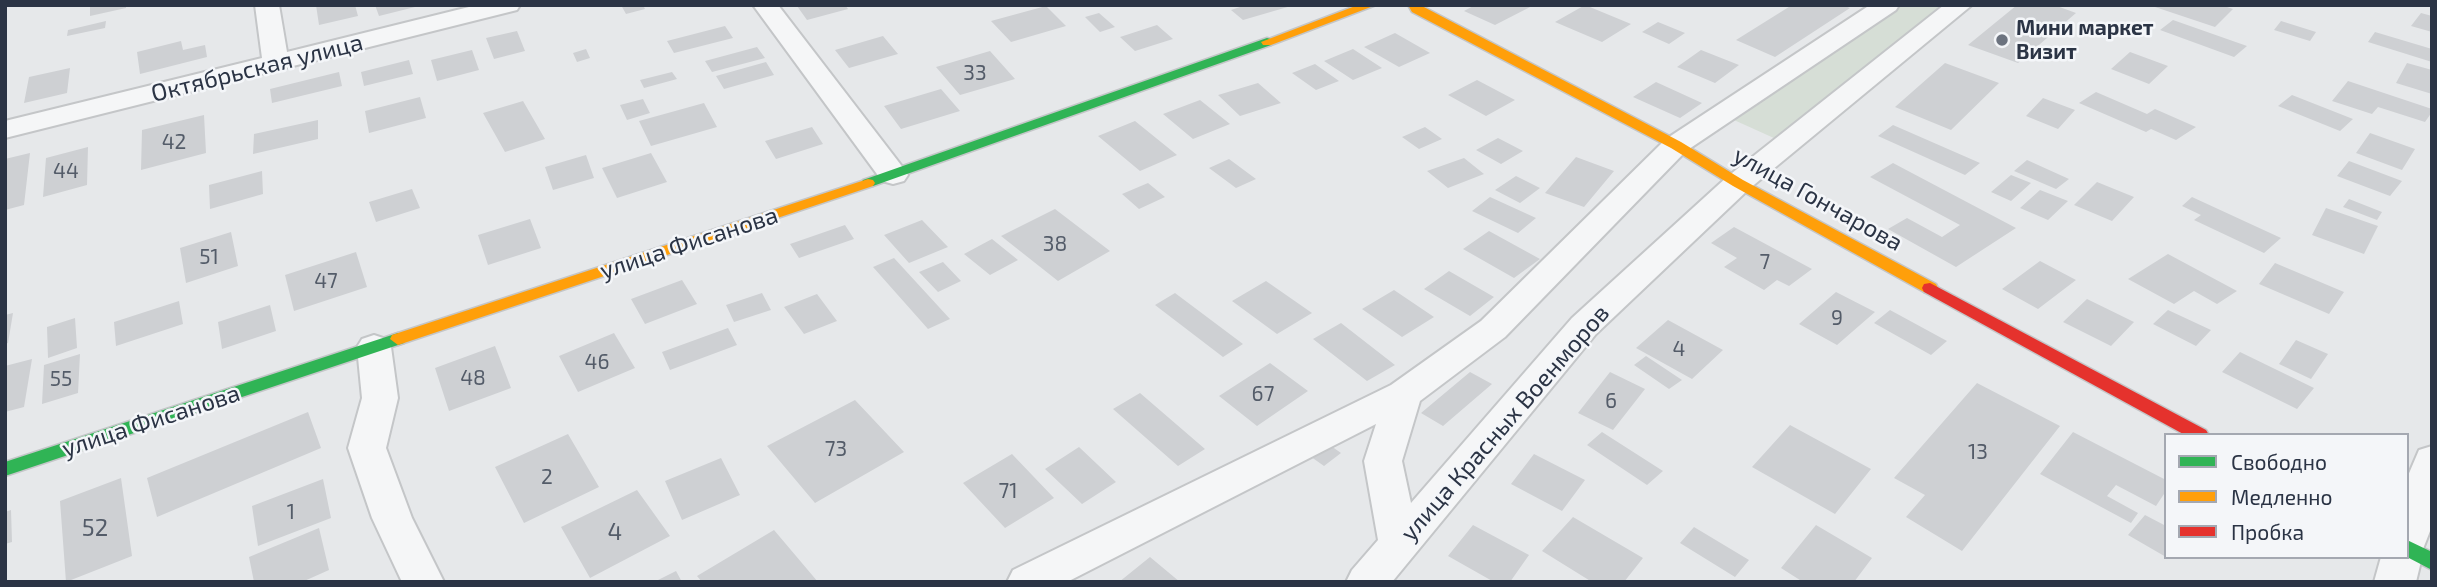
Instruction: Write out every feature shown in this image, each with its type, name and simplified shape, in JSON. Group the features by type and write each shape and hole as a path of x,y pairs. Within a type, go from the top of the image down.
{"street":[{"path":"267,5 276,63"},
{"name":"Октябрьская улица","path":"5,130 508,5"},
{"path":"765,5 893,175"},
{"name":"улица Фисанова","path":"5,470 893,175 1370,5"},
{"path":"1028,582 1404,394 1493,329 1675,145 1887,5"},
{"name":"улица Красных Военморов","path":"1367,582 1584,326 1738,183 1960,5"},
{"name":"улица Гончарова","path":"1411,7 1675,145 1738,183 2196,433"},
{"path":"374,347 380,398 367,448 393,519 423,582"},
{"path":"1399,544 1383,461 1404,394"},
{"path":"2409,535 2432,460"},
{"path":"2409,549 2432,562"},
{"path":"2395,582 2401,559"}],"shaded area":[{"path":"1902,5 1946,5 1776,139 1734,120"}],"building":[{"path":"90,5 126,5 126,8 90,16"},
{"path":"316,5 355,5 358,16 319,25"},
{"path":"375,5 419,5 419,6 379,16"},
{"path":"621,5 643,5 645,9 626,14"},
{"path":"845,5 848,9 807,20 797,6"},
{"path":"1246,5 1291,6 1243,20 1231,10"},
{"path":"1475,5 1534,5 1495,25 1464,11"},
{"path":"1585,5 1631,24 1602,42 1555,22"},
{"path":"1792,5 1842,5 1850,8 1775,57 1736,40"},
{"path":"2017,5 2054,5 2076,13 2018,63 1968,45"},
{"path":"2221,5 2233,9 2215,27 2152,6"},
{"path":"1046,6 1066,26 1011,42 991,21"},
{"path":"1099,13 1115,27 1100,32 1085,17"},
{"path":"2421,13 2432,16 2432,32 2411,26"},
{"path":"2173,20 2247,46 2234,57 2160,30"},
{"path":"106,21 105,28 67,36 68,30"},
{"path":"2281,21 2316,32 2310,41 2274,30"},
{"path":"1658,22 1685,33 1669,44 1642,32"},
{"path":"1157,25 1173,39 1135,51 1120,37"},
{"path":"725,26 733,38 674,53 667,41"},
{"path":"517,31 525,51 494,59 486,38"},
{"path":"2375,32 2432,49 2432,62 2368,42"},
{"path":"1395,33 1430,53 1399,67 1364,47"},
{"path":"883,36 898,54 849,68 835,50"},
{"path":"181,41 183,50 205,45 207,57 140,74 137,52"},
{"path":"757,47 765,58 712,72 705,61"},
{"path":"586,49 590,58 577,62 573,53"},
{"path":"1353,49 1382,68 1353,80 1324,61"},
{"path":"472,50 479,70 437,81 431,60"},
{"path":"1701,50 1739,65 1715,83 1677,67"},
{"path":"990,51 1015,79 960,95 936,67"},
{"path":"2130,52 2168,66 2149,84 2111,69"},
{"path":"409,60 413,74 364,86 361,72"},
{"path":"766,62 774,75 724,89 716,76"},
{"path":"1945,63 1999,83 1951,130 1895,107"},
{"path":"2407,63 2432,70 2432,94 2396,83"},
{"path":"1315,64 1339,81 1316,90 1292,73"},
{"path":"70,68 67,93 24,103 29,77"},
{"path":"339,72 342,86 272,103 270,89"},
{"path":"672,72 677,79 644,88 640,80"},
{"path":"1477,80 1515,100 1486,116 1448,95"},
{"path":"2348,81 2432,109 2432,112 2425,122 2378,107 2372,114 2332,101"},
{"path":"1656,82 1702,103 1680,118 1633,97"},
{"path":"1258,83 1281,103 1240,116 1218,95"},
{"path":"941,89 960,111 901,129 884,106"},
{"path":"2096,92 2147,114 2155,109 2196,127 2176,140 2151,129 2146,132 2079,103"},
{"path":"2292,95 2353,119 2340,131 2278,106"},
{"path":"420,97 426,118 369,133 365,111"},
{"path":"2043,98 2075,110 2058,129 2026,116"},
{"path":"643,99 650,113 627,120 620,105"},
{"path":"1200,100 1230,124 1193,139 1163,114"},
{"path":"523,101 545,139 505,152 483,113"},
{"path":"704,103 717,127 651,146 639,121"},
{"path":"204,115 206,153 141,170 142,130"},
{"path":"318,120 318,139 253,154 254,134"},
{"path":"1135,121 1177,155 1140,171 1098,136"},
{"path":"1893,125 1980,163 1965,175 1878,136"},
{"path":"812,127 823,144 776,159 765,141"},
{"path":"1425,127 1442,139 1419,149 1402,137"},
{"path":"2370,133 2415,149 2402,170 2356,153"},
{"path":"1498,138 1523,151 1501,164 1476,150"},
{"path":"88,147 87,185 43,197 46,158"},
{"path":"30,153 24,205 5,210 5,159"},
{"path":"651,153 667,182 617,198 602,168"},
{"path":"586,155 594,178 553,190 545,167"},
{"path":"1576,157 1614,171 1584,207 1545,193"},
{"path":"1464,158 1484,174 1448,188 1427,171"},
{"path":"1229,159 1256,179 1236,188 1209,168"},
{"path":"2027,160 2069,179 2056,189 2014,171"},
{"path":"2349,161 2402,181 2390,196 2337,176"},
{"path":"1893,163 2016,228 1956,267 1888,229 1907,218 1942,237 1960,225 1870,177"},
{"path":"262,171 263,194 210,209 209,185"},
{"path":"2011,175 2031,183 2011,201 1991,192"},
{"path":"1516,176 1540,188 1520,203 1495,190"},
{"path":"2097,182 2134,197 2112,221 2074,205"},
{"path":"1148,183 1165,197 1139,209 1122,194"},
{"path":"412,189 420,208 376,222 369,202"},
{"path":"2040,190 2068,201 2048,220 2020,208"},
{"path":"1490,197 1536,218 1518,233 1472,211"},
{"path":"2192,197 2281,238 2264,253 2194,220 2201,215 2182,206"},
{"path":"2349,199 2382,212 2377,220 2343,207"},
{"path":"2326,208 2378,226 2364,254 2312,235"},
{"path":"1055,209 1110,251 1058,281 1001,236"},
{"path":"530,219 541,248 488,265 478,235"},
{"path":"922,220 948,247 909,263 884,235"},
{"path":"845,225 854,239 799,258 790,244"},
{"path":"1734,227 1812,269 1789,286 1777,280 1764,290 1724,267 1737,258 1711,243"},
{"path":"1489,231 1540,259 1514,278 1463,249"},
{"path":"231,232 238,266 186,283 180,248"},
{"path":"992,239 1018,260 990,275 964,254"},
{"path":"356,252 367,287 294,311 285,275"},
{"path":"2168,254 2237,291 2217,304 2194,291 2174,304 2128,279"},
{"path":"894,258 950,319 928,329 873,267"},
{"path":"2040,261 2076,280 2038,309 2002,289"},
{"path":"943,262 961,281 938,292 919,272"},
{"path":"2275,263 2344,292 2329,314 2259,284"},
{"path":"1449,271 1494,297 1470,316 1424,289"},
{"path":"682,280 697,304 645,324 631,299"},
{"path":"1266,281 1312,313 1277,334 1232,301"},
{"path":"1394,290 1434,317 1402,337 1362,309"},
{"path":"1836,292 1875,312 1837,345 1799,324"},
{"path":"762,293 771,310 734,322 726,305"},
{"path":"1175,293 1243,344 1223,357 1155,305"},
{"path":"817,294 837,321 804,334 784,307"},
{"path":"2087,299 2134,322 2111,346 2063,322"},
{"path":"179,301 183,324 116,346 114,322"},
{"path":"270,305 276,331 222,349 218,322"},
{"path":"1890,310 1947,341 1931,355 1874,323"},
{"path":"2168,310 2211,330 2196,346 2153,324"},
{"path":"13,313 8,343 5,344 5,315"},
{"path":"75,318 77,348 48,358 47,327"},
{"path":"1668,320 1723,350 1692,379 1636,348"},
{"path":"1341,323 1395,365 1367,381 1313,339"},
{"path":"728,328 737,345 670,370 662,352"},
{"path":"614,333 635,368 578,392 559,356"},
{"path":"2296,340 2328,354 2311,379 2279,364"},
{"path":"495,346 511,388 449,411 435,368"},
{"path":"2240,352 2314,388 2297,409 2222,372"},
{"path":"80,354 78,393 42,404 44,365"},
{"path":"1646,356 1682,380 1669,389 1634,365"},
{"path":"32,359 24,407 5,412 5,366"},
{"path":"1270,363 1308,391 1257,426 1219,396"},
{"path":"1470,372 1492,384 1443,426 1421,413"},
{"path":"1610,372 1645,389 1613,430 1578,413"},
{"path":"1977,383 2060,426 1962,551 1906,517 1925,495 1894,478"},
{"path":"1140,393 1205,449 1178,466 1113,409"},
{"path":"855,400 904,452 815,503 767,446"},
{"path":"308,412 321,448 157,517 147,478"},
{"path":"1790,425 1871,469 1835,514 1752,467"},
{"path":"1602,432 1663,471 1647,485 1587,445"},
{"path":"2073,432 2164,479 2164,494 2156,506 2116,485 2107,496 2138,513 2131,523 2040,474"},
{"path":"568,434 599,487 524,523 495,467"},
{"path":"1324,441 1341,453 1324,466 1307,454"},
{"path":"1079,447 1116,482 1082,504 1045,469"},
{"path":"1012,454 1054,498 1005,528 963,483"},
{"path":"1534,454 1585,480 1562,511 1511,484"},
{"path":"721,458 740,495 682,520 665,481"},
{"path":"121,478 132,556 66,582 60,501"},
{"path":"323,479 331,518 258,546 252,506"},
{"path":"637,490 670,536 590,578 561,527"},
{"path":"11,510 12,542 5,544 5,512"},
{"path":"2145,515 2164,525 2164,556 2128,535"},
{"path":"1573,517 1643,558 1624,582 1592,582 1542,551"},
{"path":"1473,525 1529,555 1510,582 1494,582 1448,556"},
{"path":"1816,525 1872,558 1854,582 1803,582 1781,568"},
{"path":"1694,527 1749,560 1735,577 1680,543"},
{"path":"319,528 329,570 302,582 254,582 249,557"},
{"path":"774,530 818,582 702,582 697,576"},
{"path":"1150,557 1180,582 1119,582"},
{"path":"676,571 682,582 654,582"}],"traffic: fast":[{"path":"868,183 1267,42"},
{"path":"5,469 398,339"},
{"path":"2409,549 2432,562"}],"traffic: slow":[{"path":"1267,42 1370,5"},
{"path":"1414,5 1416,9 1676,145 1738,183 1930,288"},
{"path":"398,339 868,183"}],"traffic: jam":[{"path":"1930,288 2196,433"}],"place":[{"name":"Мини маркет Визит","path":"2002,40"}]}
